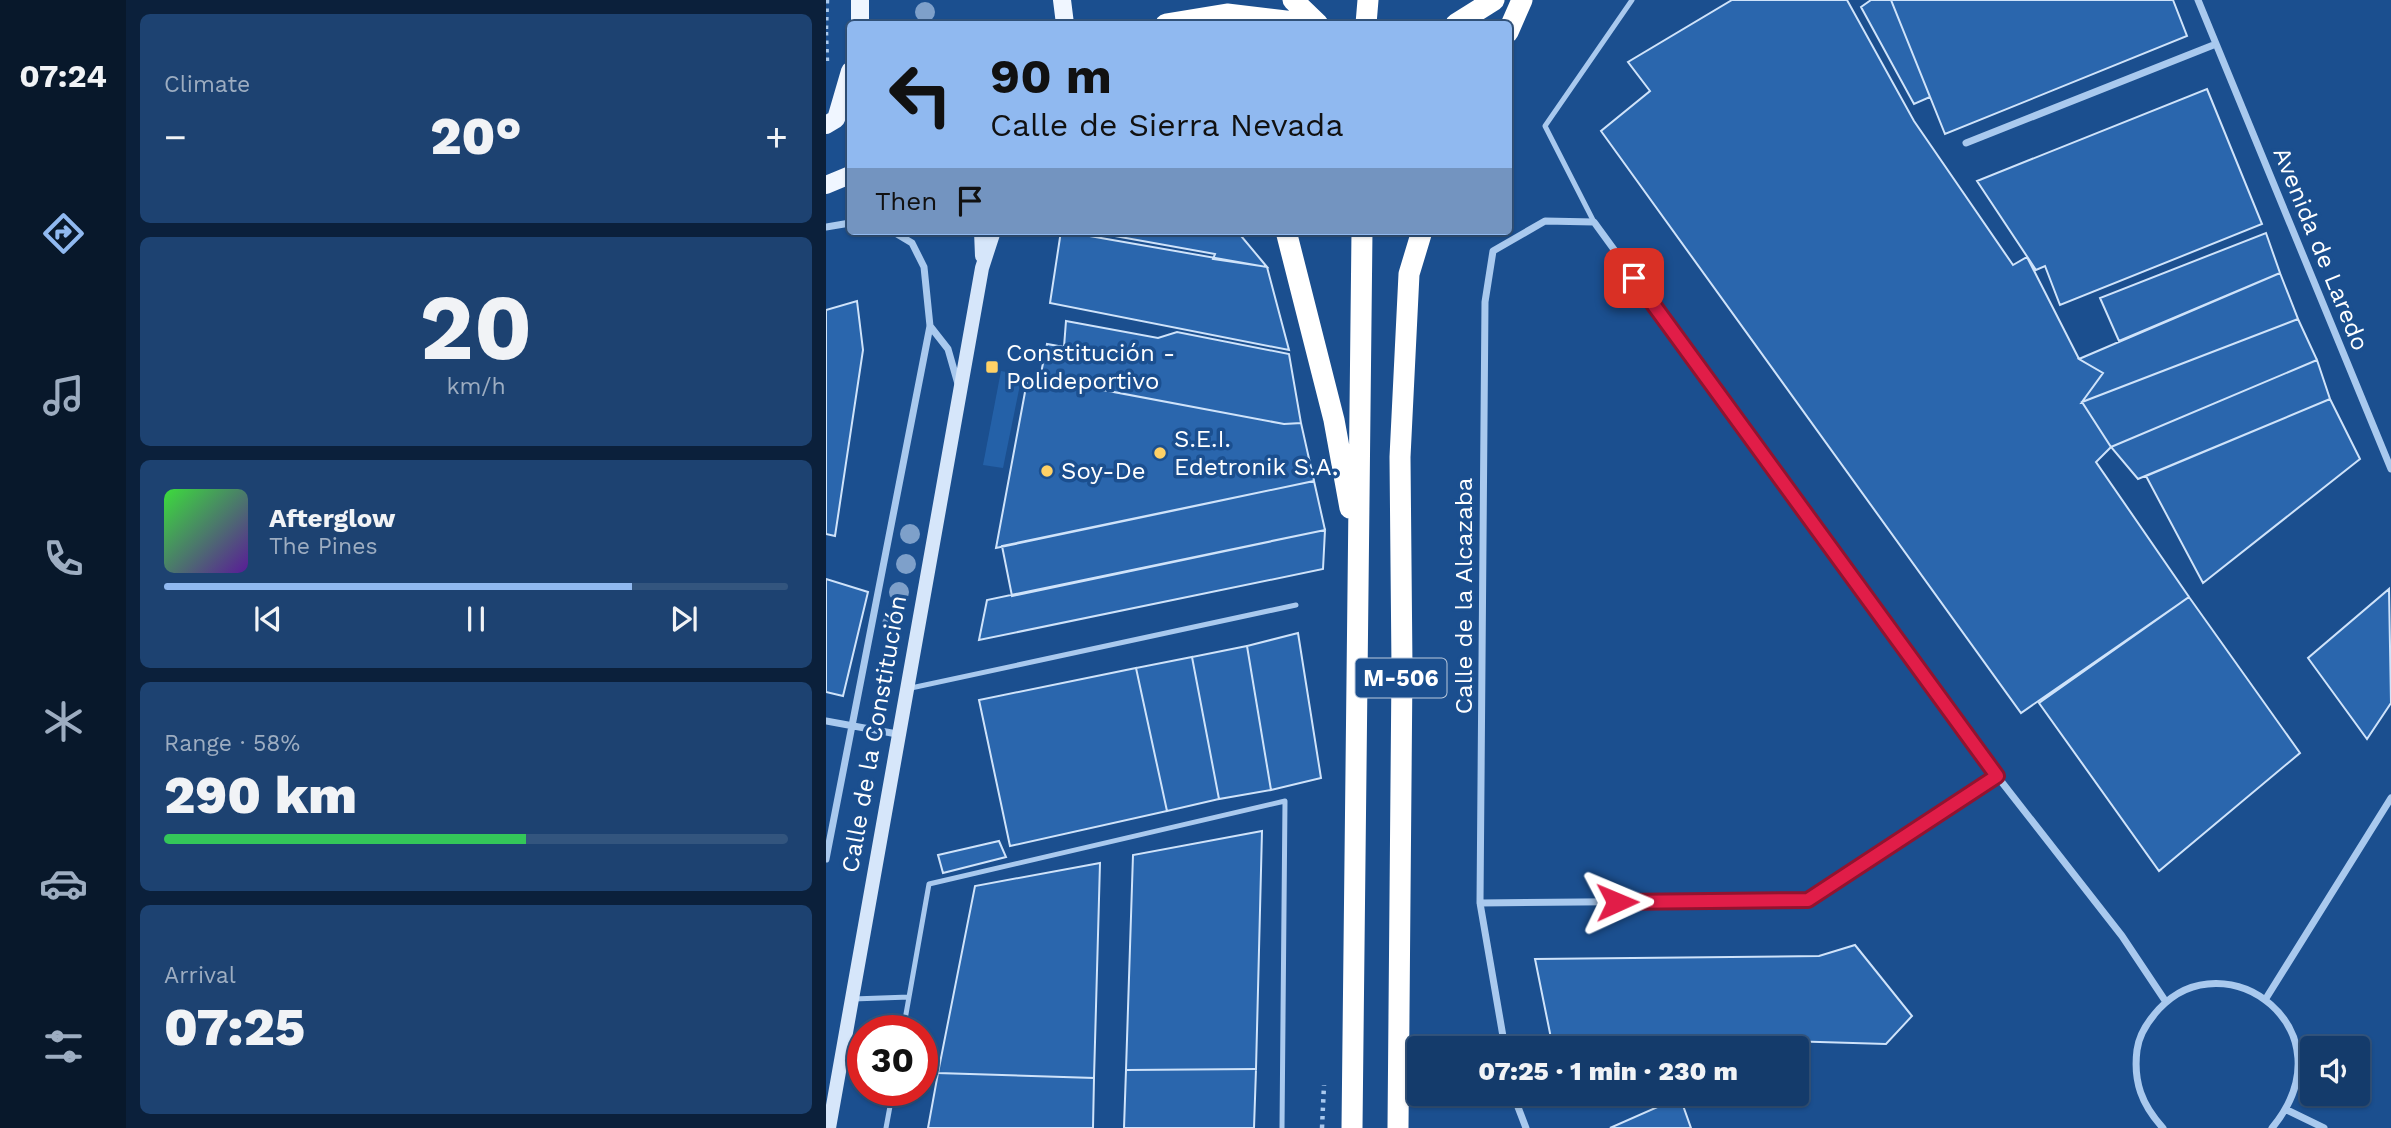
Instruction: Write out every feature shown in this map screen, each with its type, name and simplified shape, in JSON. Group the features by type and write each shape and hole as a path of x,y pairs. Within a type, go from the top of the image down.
{"highway":[{"path":"1293,0 1315,21"},
{"path":"1366,21 1367,0"},
{"path":"1461,21 1494,0"},
{"path":"1512,23 1522,0"},
{"path":"1183,21 1227,13 1288,21"},
{"path":"1287,235 1334,420 1359,558"},
{"name":"M-506","path":"1352,1128 1362,235"},
{"name":"M-506","path":"1398,1128 1402,668 1400,457 1409,274 1421,235"}],"main road":[{"path":"860,0 860,21"},
{"path":"1062,0 1065,21"},
{"path":"826,125 836,119 847,81"},
{"path":"826,185 847,176"},
{"name":"Calle de la Constitución","path":"981,235 982,268"},
{"name":"Calle de la Constitución","path":"829,1128 904,689 982,268 993,235"}],"street":[{"name":"Avenida de Laredo","path":"2198,0 2391,469"},
{"path":"1966,143 2216,44"},
{"name":"Calle de la Alcazaba","path":"1503,1036 1480,903 1485,302 1493,251 1545,221 1594,222"},
{"path":"1594,222 1997,776 2122,936 2166,1002"},
{"path":"826,227 847,223"},
{"name":"Calle de la Constitución","path":"826,859 930,326 924,267 912,243 899,235"},
{"name":"Calle de la Constitución","path":"930,326 948,349 960,390"},
{"path":"826,721 897,734"},
{"path":"1480,903 1808,900 1997,776"},
{"path":"2266,1000 2391,797"},
{"path":"2163,1128 2149,1113 2138,1091 2135,1066 2138,1042 2149,1020 2166,1002 2189,989 2215,984 2242,988 2266,1000 2283,1017 2295,1039 2299,1063 2297,1087 2287,1110 2272,1128"},
{"path":"1518,1106 1526,1128"},
{"path":"2287,1110 2324,1128"}],"lane":[{"path":"1594,222 1545,126 1632,0"},
{"path":"904,689 1296,605"},
{"path":"906,1015 929,884 1285,801 1282,1128"},
{"path":"851,999 909,997"},
{"path":"886,1128 890,1106"}],"path":[{"path":"827,0 827,69"},
{"path":"1322,1128 1325,1075"}],"shaded area":[{"path":"1001,371 1022,375 1003,468 983,465"}],"building":[{"path":"1732,0 1847,0 1914,121 2013,265 2027,257 2079,359 2103,373 2082,402 2111,447 2096,462 2189,597 2021,713 1601,131 1650,91 1628,62"},
{"path":"1871,0 1891,0 1930,97 1914,104 1861,7"},
{"path":"1891,0 2173,0 2187,36 1945,134"},
{"path":"2207,89 2262,224 2060,305 2045,266 2036,270 1977,181"},
{"path":"2266,233 2280,273 2119,341 2100,298"},
{"path":"1060,235 1084,235 1267,267 1289,350 1050,303"},
{"path":"1109,235 1240,235 1267,267 1213,259 1215,254"},
{"path":"2280,273 2298,319 2082,402 2103,373 2079,359"},
{"path":"857,301 863,350 835,536 826,534 826,310"},
{"path":"2298,319 2317,360 2111,447 2082,402"},
{"path":"1066,321 1158,338 1177,332 1289,354 1301,423 1284,424 1040,378 1047,344 1064,347"},
{"path":"2317,360 2330,399 2138,479 2111,447"},
{"name":"S.E.I. Edetronik S.A.","path":"1028,376 1284,424 1301,423 1314,481 996,548"},
{"path":"2330,399 2360,459 2203,583 2146,476"},
{"path":"1314,481 1325,530 1012,596 1002,546"},
{"path":"1325,530 1323,569 979,640 987,600"},
{"path":"826,579 868,592 843,696 826,692"},
{"path":"2389,589 2391,703 2367,739 2308,658"},
{"path":"2189,597 2300,753 2159,871 2039,703"},
{"path":"1298,633 1321,778 1271,790 1247,646"},
{"path":"1247,646 1271,790 1219,799 1192,657"},
{"path":"1192,657 1219,799 1167,811 1136,668"},
{"path":"1136,668 1167,811 1010,846 979,700"},
{"path":"1262,831 1256,1069 1126,1070 1133,855"},
{"path":"999,841 1006,857 943,873 938,855"},
{"path":"1100,863 1094,1078 938,1073 975,886"},
{"path":"1855,945 1912,1016 1886,1044 1809,1042 1809,1036 1551,1036 1535,959 1819,956"},
{"path":"1256,1069 1254,1128 1124,1128 1126,1070"},
{"path":"938,1073 1094,1078 1093,1128 928,1128 932,1106 938,1106"},
{"path":"1660,1106 1683,1106 1691,1128 1610,1128"}],"place":[{"name":"Constitución - Polideportivo","path":"992,367"},
{"name":"S.E.I. Edetronik S.A.","path":"1160,453"},
{"name":"Soy-De","path":"1047,471"}],"route":[{"path":"1617,902 1808,900 1997,776 1634,278"}]}
